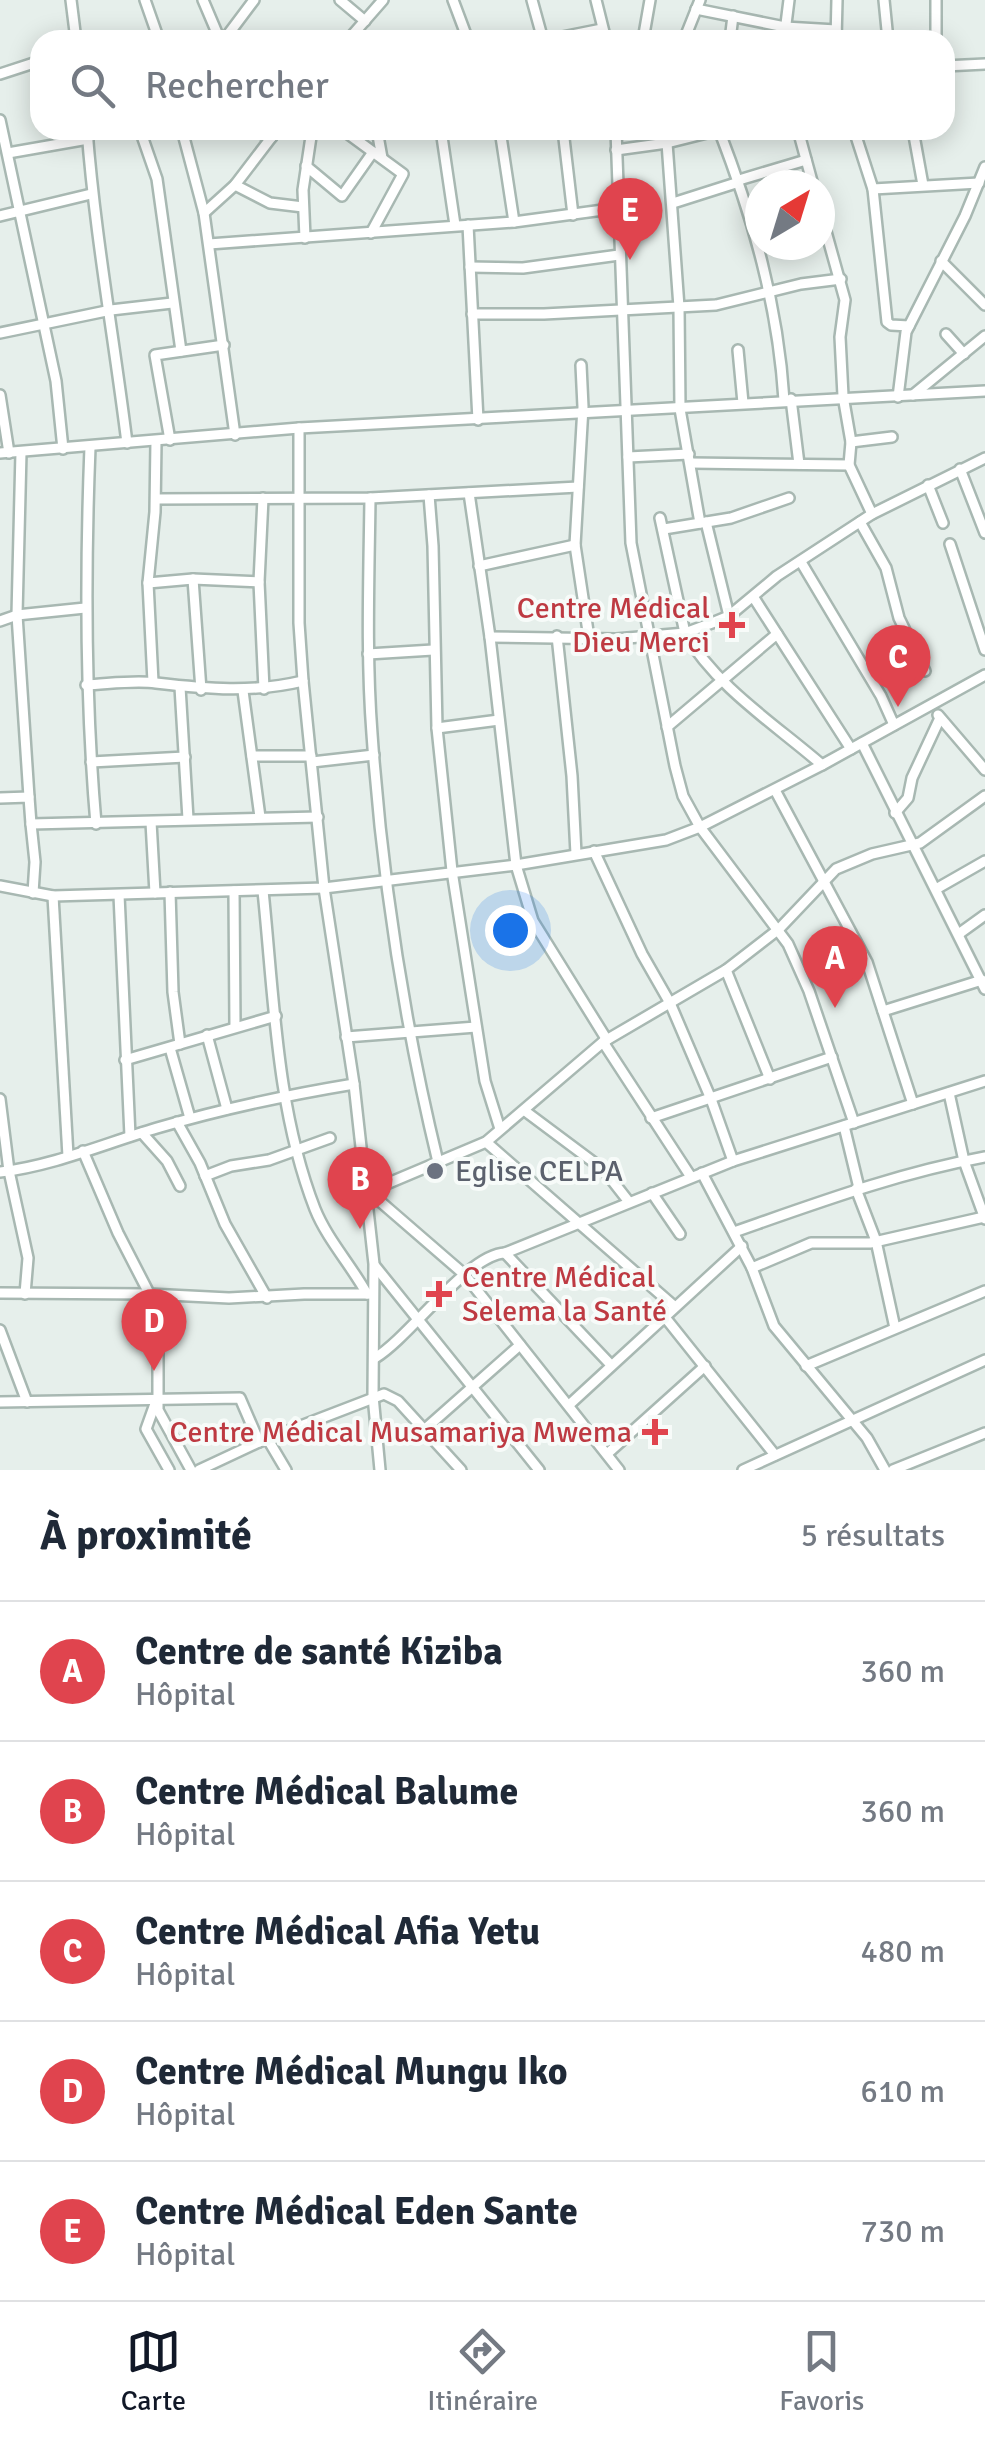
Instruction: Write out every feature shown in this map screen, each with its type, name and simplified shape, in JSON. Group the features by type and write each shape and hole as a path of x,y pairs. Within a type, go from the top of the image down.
{"street":[{"path":"71,0 75,30"},
{"path":"145,0 156,30"},
{"path":"204,0 218,30"},
{"path":"230,30 254,0"},
{"path":"340,0 365,21"},
{"path":"358,30 382,0"},
{"path":"452,0 464,30"},
{"path":"532,0 542,30"},
{"path":"596,0 603,30"},
{"path":"645,30 650,0"},
{"path":"785,30 789,0"},
{"path":"836,30 837,0"},
{"path":"884,0 887,30"},
{"path":"936,0 936,30"},
{"path":"688,30 698,4 733,16 804,30"},
{"path":"731,30 733,16"},
{"path":"0,74 30,64"},
{"path":"955,66 985,64"},
{"path":"0,120 56,380 63,449"},
{"path":"8,153 62,140"},
{"path":"87,140 91,194 111,310 127,443"},
{"path":"143,140 157,179 181,351"},
{"path":"185,140 204,213 235,435"},
{"path":"204,213 234,185 269,140"},
{"path":"305,238 303,208 310,140"},
{"path":"357,140 403,176 371,233"},
{"path":"306,166 342,196 377,155 377,140"},
{"path":"442,140 455,225"},
{"path":"502,140 514,222"},
{"path":"564,140 572,215"},
{"path":"616,140 631,543 666,727 683,796 700,827 779,929 804,977 832,1057 849,1124 857,1188 876,1242 895,1328"},
{"path":"616,150 679,140"},
{"path":"723,140 756,229 781,346 798,464"},
{"path":"801,140 809,170"},
{"path":"857,140 874,188 887,322 909,326"},
{"path":"915,140 923,185"},
{"path":"667,143 673,203 680,408 703,522 729,616"},
{"path":"673,203 806,160"},
{"path":"898,397 903,340 985,167"},
{"path":"874,188 978,183"},
{"path":"234,185 270,203 303,208"},
{"path":"0,216 91,194"},
{"path":"208,244 514,222 618,208"},
{"path":"468,225 478,420"},
{"path":"470,267 522,268 619,255"},
{"path":"835,259 845,300 840,338 843,396 851,442 849,465 872,514"},
{"path":"942,261 985,305"},
{"path":"472,314 728,304 769,290 841,279"},
{"path":"0,333 111,310 172,303"},
{"path":"946,334 964,354"},
{"path":"911,396 985,336"},
{"path":"170,440 155,355 224,345"},
{"path":"738,350 743,403"},
{"path":"581,366 576,546 589,638"},
{"path":"10,452 298,428 985,391"},
{"path":"0,396 10,452 28,797 35,862 33,893"},
{"path":"298,428 298,597 303,681 324,888 354,1084 374,1264 373,1396 380,1470"},
{"path":"851,442 892,437"},
{"path":"153,682 148,584 156,499 156,442"},
{"path":"90,447 86,685 96,824"},
{"path":"628,457 849,465"},
{"path":"490,637 589,638 685,633 729,616 777,576 872,514 985,458"},
{"path":"960,469 985,532"},
{"path":"928,485 944,522"},
{"path":"156,499 370,498 578,487"},
{"path":"469,493 516,865 533,921 691,1176"},
{"path":"429,495 434,546 437,728 452,870 490,1106 500,1129"},
{"path":"263,498 260,582 264,689"},
{"path":"370,498 368,654 374,755 410,1032 438,1162"},
{"path":"664,529 742,516 790,498"},
{"path":"660,518 685,633 724,680 822,765"},
{"path":"860,522 886,568 900,618 925,671"},
{"path":"950,544 985,650"},
{"path":"479,566 576,546"},
{"path":"801,562 881,696 894,725"},
{"path":"148,584 193,579 260,582"},
{"path":"193,579 201,690"},
{"path":"754,598 851,749"},
{"path":"0,621 18,615 85,608"},
{"path":"666,727 777,634"},
{"path":"557,636 576,854"},
{"path":"368,654 434,650"},
{"path":"0,886 53,896 324,888 516,865 666,840 775,790 985,676"},
{"path":"86,685 153,682 201,690 243,691 303,681"},
{"path":"180,687 188,820"},
{"path":"243,691 260,817"},
{"path":"931,705 985,770"},
{"path":"895,813 908,798 912,778 940,718"},
{"path":"437,728 499,720"},
{"path":"862,743 984,982 883,1010"},
{"path":"252,756 312,759 374,755"},
{"path":"90,762 185,758"},
{"path":"775,790 867,962 913,1104"},
{"path":"366,1192 486,1142 605,1041 726,970 779,929 836,869 891,849 913,846 985,796"},
{"path":"0,798 28,797"},
{"path":"31,824 318,817"},
{"path":"151,822 155,893"},
{"path":"594,851 642,954 670,1003 712,1099 733,1161"},
{"path":"936,889 985,861"},
{"path":"234,891 235,1026"},
{"path":"262,891 285,1096 298,1149 316,1212 371,1294"},
{"path":"170,892 175,1046 190,1118"},
{"path":"118,895 130,1136"},
{"path":"53,896 68,1156"},
{"path":"960,933 985,915"},
{"path":"726,970 770,1079"},
{"path":"125,1060 276,1016"},
{"path":"346,1037 476,1027"},
{"path":"206,1035 227,1110"},
{"path":"652,1118 832,1057"},
{"path":"375,1358 492,1254 505,1253 733,1161 985,1081"},
{"path":"4,1172 190,1118 354,1084"},
{"path":"752,1268 811,1243 876,1242 984,1213 964,1160 949,1092"},
{"path":"0,1099 4,1172 28,1258 24,1294"},
{"path":"525,1111 604,1170 629,1202"},
{"path":"177,1122 225,1224 267,1298"},
{"path":"142,1132 167,1161 180,1186"},
{"path":"205,1176 330,1138"},
{"path":"486,1142 675,1307"},
{"path":"83,1151 153,1303 158,1344 157,1400 162,1419 195,1470 384,1394 398,1402 460,1470"},
{"path":"734,1232 857,1188 985,1157"},
{"path":"702,1172 742,1246 774,1326 889,1470 985,1433"},
{"path":"366,1192 466,1274 619,1470"},
{"path":"652,1193 680,1234"},
{"path":"568,1405 742,1246"},
{"path":"505,1253 612,1364"},
{"path":"374,1264 538,1470"},
{"path":"806,1366 985,1290"},
{"path":"0,1294 267,1298 371,1294"},
{"path":"664,1316 775,1455"},
{"path":"0,1330 27,1402"},
{"path":"425,1430 520,1344"},
{"path":"743,1470 985,1360"},
{"path":"607,1454 705,1366"},
{"path":"0,1402 240,1398 263,1440 286,1470"},
{"path":"157,1400 146,1429 169,1470"}],"place":[{"name":"Centre Médical Eden Sante","path":"630,260"},
{"name":"Centre Médical Dieu Merci","path":"732,625"},
{"name":"Centre Médical Afia Yetu","path":"898,707"},
{"name":"Centre de santé Kiziba","path":"835,1008"},
{"name":"Eglise CELPA","path":"435,1171"},
{"name":"Centre Médical Balume","path":"360,1229"},
{"name":"Centre Médical Selema la Santé","path":"439,1294"},
{"name":"Centre Médical Mungu Iko","path":"154,1371"},
{"name":"Centre Médical Musamariya Mwema","path":"655,1432"}]}
